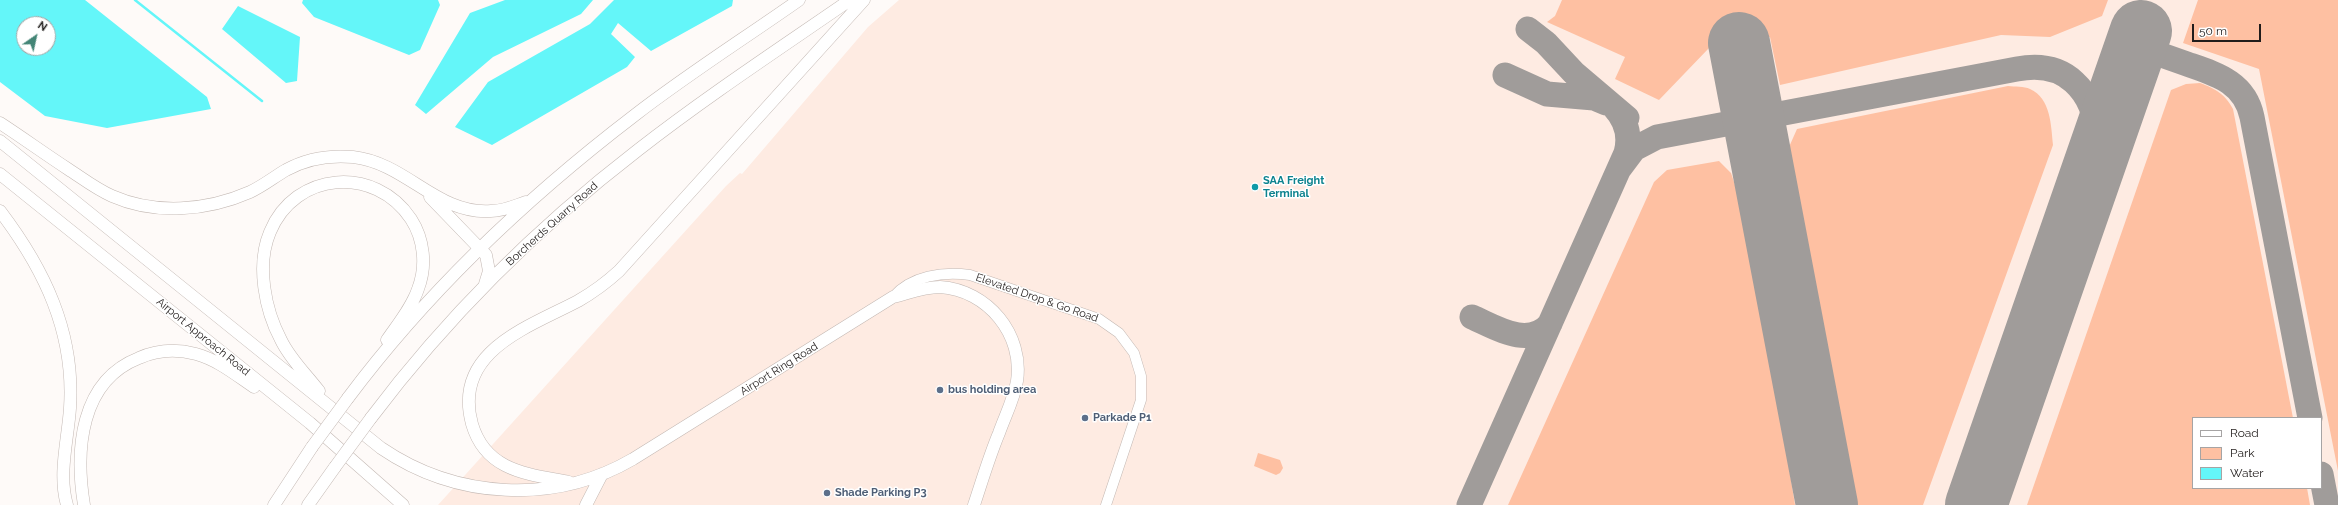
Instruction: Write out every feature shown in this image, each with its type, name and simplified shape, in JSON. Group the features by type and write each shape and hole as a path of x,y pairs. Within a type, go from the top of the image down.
{"main road":[{"path":"361,380 427,304 480,248 579,159 634,115 800,0"},
{"name":"Borcherds Quarry Road","path":"308,505 371,418 419,358 482,289 533,238 619,164 689,112 850,0"},
{"path":"572,483 520,473 498,460 482,443 473,426 470,403 474,378 483,359 506,338 589,294 622,268 864,0"},
{"path":"0,123 102,191 130,202 150,206 181,208 226,201 250,192 296,166 315,159 331,157 373,161 393,169 419,186 457,207 469,210 492,211 506,209 533,200"},
{"path":"0,141 329,405"},
{"name":"Airport Approach Road","path":"0,174 310,423 403,505"},
{"path":"274,505 312,447 361,380 414,298 421,280 423,252 415,225 399,204 392,198 375,188 360,183 332,183 311,189 298,195 281,212 268,237 264,274 270,316 281,341 293,360 329,405"},
{"path":"419,186 480,248 487,258 489,268 488,280 482,289"},
{"path":"0,211 20,237 44,277 62,331 67,354 70,397 65,450 67,505"},
{"name":"Airport Ring Road","path":"329,405 371,441 419,470 472,487 527,491 572,483 602,474 627,462 893,297 927,288 945,288 963,292 990,308 1002,321 1011,337 1017,361 1016,386 974,505"},
{"path":"84,502 81,443 84,422 92,402 103,384 113,373 125,365 144,356 173,351 187,352 208,358 310,423"},
{"path":"586,505 602,474"}],"street":[{"name":"Elevated Drop & Go Road","path":"893,297 905,286 927,277 970,275 1093,316 1119,333 1136,358 1141,376 1142,394 1138,412 1107,501"}],"shaded area":[{"path":"899,0 2338,0 2338,505 438,505 726,186 740,173 742,174 868,27"}],"green space":[{"path":"1562,0 2108,0 2102,16 2050,37 2001,35 1780,85 1770,37 1709,48 1659,100 1615,79 1625,57 1547,22 1555,16"},
{"path":"2198,0 2338,0 2338,471 2259,69 2183,43"},
{"path":"2200,83 2211,87 2227,99 2233,109 2293,417 2192,417 2192,489 2307,489 2310,505 2027,505 2171,90 2186,84"},
{"path":"2008,86 2028,88 2037,93 2042,99 2049,113 2053,145 1923,505 1857,505 1789,147 1797,129"},
{"path":"1719,161 1731,173 1752,236 1795,505 1508,505 1654,182 1667,170"},
{"path":"1258,453 1280,460 1283,468 1280,473 1276,475 1254,466"}],"water":[{"path":"0,0 85,0 207,97 211,109 107,128 45,116 0,82"},
{"path":"303,0 438,0 440,5 420,50 409,55 314,17 302,3"},
{"path":"505,0 593,0 581,14 493,57 426,114 415,105 470,13"},
{"path":"614,0 733,0 732,6 651,51 618,23 611,34 635,57 627,67 492,145 455,127 488,82 590,24"},
{"path":"238,6 300,37 297,81 286,83 222,29"}],"waterway":[{"path":"135,0 262,101"}],"taxiway":[{"path":"1528,29 1546,43 1574,73 1627,118"},
{"path":"2136,46 2198,68 2228,81 2243,95 2248,105 2252,117 2310,417"},
{"path":"1619,169 1634,149 1657,137 2017,69 2033,67 2047,68 2061,73 2074,82 2087,99 2094,117 2096,137 2094,158 2089,179 2069,239"},
{"path":"1505,75 1547,94 1594,98 1606,103"},
{"path":"1469,505 1626,153 1628,134 1622,117 1614,107"},
{"path":"1472,317 1511,334 1522,335 1532,335 1541,331 1550,324"},
{"path":"2322,479 2327,505"}],"runway":[{"path":"1976,505 2141,31"},
{"path":"1739,43 1827,505"}],"place":[{"name":"SAA Freight Terminal","path":"1255,187"},
{"name":"bus holding area","path":"940,390"},
{"name":"Parkade P1","path":"1085,418"},
{"name":"Shade Parking P3","path":"827,493"}]}
